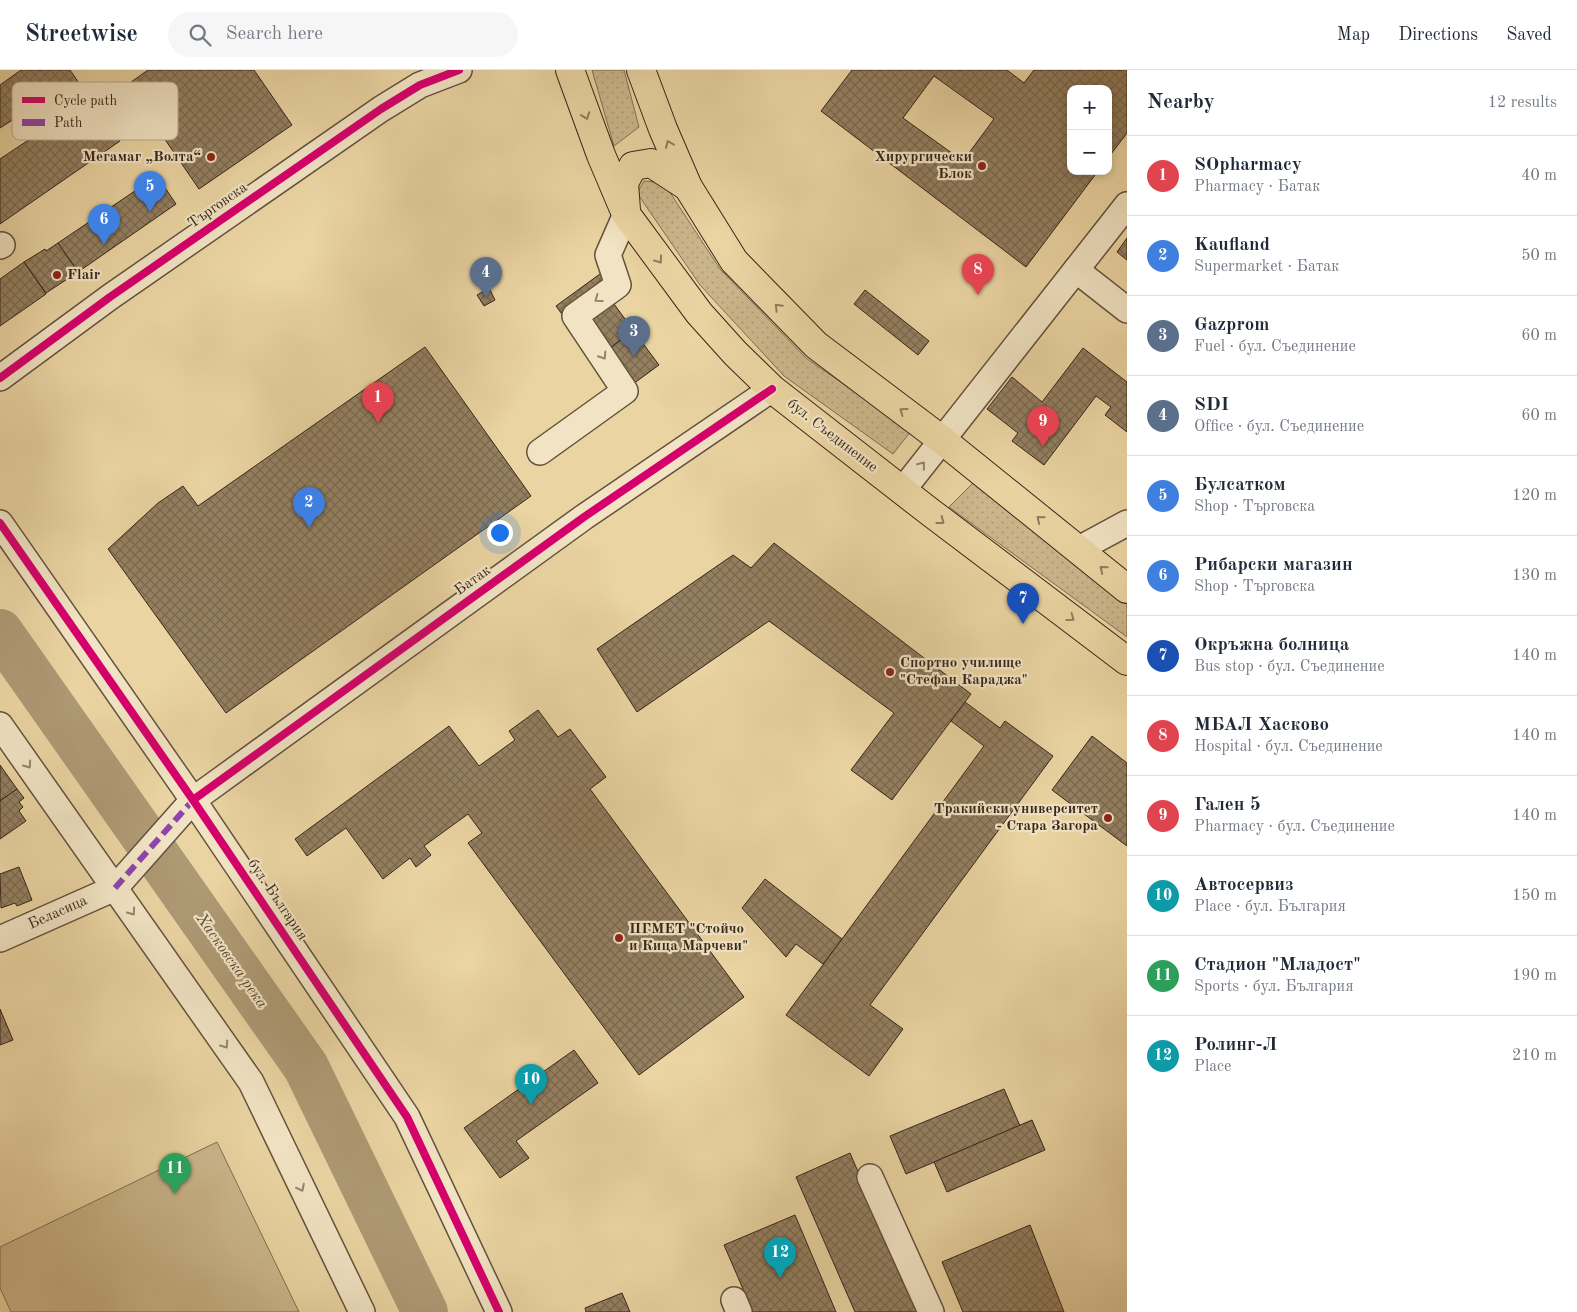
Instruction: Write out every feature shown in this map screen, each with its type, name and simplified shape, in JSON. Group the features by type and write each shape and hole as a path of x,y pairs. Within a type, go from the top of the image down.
{"main road":[{"name":"бул. Съединение","path":"570,70 601,156 626,214 699,313 735,353 772,389 902,491 1127,660"},
{"path":"641,70 662,129 688,187 734,261 816,345 942,440 1127,589"},
{"path":"626,214 624,183 633,166 651,163 688,187"}],"street":[{"name":"Търговска","path":"0,378 110,297 381,109 420,85 459,70"},
{"path":"902,491 1127,205"},
{"path":"540,452 625,391 575,316 618,285 608,255 626,214"},
{"path":"1076,270 1127,310"},
{"name":"Батак","path":"116,888 193,800 584,517 772,389"},
{"name":"бул. България","path":"0,523 193,800 407,1117 499,1312"},
{"path":"1078,549 1127,523"},
{"path":"0,725 251,1082 362,1312"},
{"name":"Беласица","path":"0,939 116,888"},
{"path":"870,1177 931,1312"}],"shaded area":[{"path":"592,70 624,70 639,127 614,146"},
{"path":"644,181 657,182 669,191 720,269 806,358 911,431 893,454 784,376 700,285 637,193"},
{"path":"974,482 1127,597 1127,637 949,507"},
{"path":"217,1142 299,1312 11,1312 0,1288 0,1247"}],"building":[{"path":"21,70 70,70 78,82 12,82 12,120 0,128 0,85"},
{"name":"Мегамаг „Волта“","path":"148,70 254,70 292,125 199,189 165,140 178,140 178,82 131,82"},
{"name":"Хирургически Блок","path":"852,70 1007,70 1024,83 1034,70 1127,70 1127,133 1112,153 1112,85 1067,85 1067,175 1095,175 1026,267 821,111","holes":["934,76 994,119 963,161 903,118"]},
{"path":"28,140 120,141 0,224 0,159"},
{"path":"157,176 176,204 78,272 58,243"},
{"path":"1127,238 1127,260 1117,252"},
{"path":"58,243 78,272 46,293 24,262"},
{"path":"24,262 46,294 0,326 0,279"},
{"path":"604,271 623,297 614,304 633,330 609,349 575,332 556,306"},
{"path":"489,288 495,300 484,306 477,295"},
{"path":"865,290 929,341 918,355 854,304"},
{"path":"633,330 659,365 633,384 609,349"},
{"path":"425,347 531,496 226,713 108,549 158,503 183,486 198,506"},
{"path":"1083,348 1127,382 1127,432 1105,415 1111,407 1096,396 1044,465 1012,441 1018,433 987,409 1012,377 1042,402"},
{"name":"Спортно училище \"Стефан Караджа\"","path":"774,543 971,694 892,800 851,770 894,713 769,621 637,712 597,649 733,555 751,568"},
{"path":"965,702 1000,728 1005,721 1053,756 870,1005 903,1029 869,1076 786,1015 984,746 951,721"},
{"name":"ПГМЕТ \"Стойчо и Кица Марчеви\"","path":"538,710 558,737 570,729 606,777 590,789 744,997 639,1075 468,843 482,833 468,814 424,846 431,855 416,867 410,858 383,879 346,828 307,856 295,839 449,726 479,766 515,740 509,731"},
{"name":"Тракийски университет - Стара Загора","path":"1092,736 1127,763 1127,846 1052,790"},
{"path":"0,765 17,789 0,801"},
{"path":"17,789 24,798 19,802 23,807 19,811 26,821 0,839 0,801"},
{"path":"19,867 32,900 17,906 15,903 1,908 0,874"},
{"path":"765,879 842,939 823,964 796,944 786,957 742,908"},
{"path":"0,1009 13,1040 0,1045"},
{"path":"574,1050 598,1083 516,1141 529,1158 500,1178 464,1128"},
{"path":"1004,1089 1020,1126 906,1174 890,1136"},
{"path":"1032,1120 1045,1150 947,1192 934,1162"},
{"path":"850,1153 918,1312 855,1312 796,1177"},
{"path":"795,1215 836,1312 753,1312 724,1245"},
{"path":"1030,1225 1064,1312 963,1312 942,1262"},
{"path":"622,1293 630,1312 586,1312 585,1308"}],"waterway":[{"name":"Хасковска река","path":"0,632 306,1067 425,1312"}],"marked path":[{"path":"115,888 193,800"}],"cycle path":[{"path":"0,378 110,297 381,109 420,85 459,70"},
{"path":"193,800 584,517 772,389"},
{"path":"0,523 193,800 407,1117 499,1312"}],"place":[{"name":"Мегамаг „Волта“","path":"211,157"},
{"name":"Хирургически Блок","path":"982,166"},
{"name":"Булсатком","path":"150,212"},
{"name":"Рибарски магазин","path":"104,245"},
{"name":"Flair","path":"57,275"},
{"name":"МБАЛ Хасково","path":"978,295"},
{"name":"SDI","path":"486,298"},
{"name":"Gazprom","path":"634,357"},
{"name":"SOpharmacy","path":"378,423"},
{"name":"Гален 5","path":"1043,447"},
{"name":"Kaufland","path":"309,528"},
{"name":"Окръжна болница","path":"1023,624"},
{"name":"Спортно училище \"Стефан Караджа\"","path":"890,672"},
{"name":"Тракийски университет - Стара Загора","path":"1108,818"},
{"name":"ПГМЕТ \"Стойчо и Кица Марчеви\"","path":"619,938"},
{"name":"Автосервиз","path":"531,1105"},
{"name":"Стадион \"Младост\"","path":"175,1194"},
{"name":"Ролинг-Л","path":"780,1278"}]}
